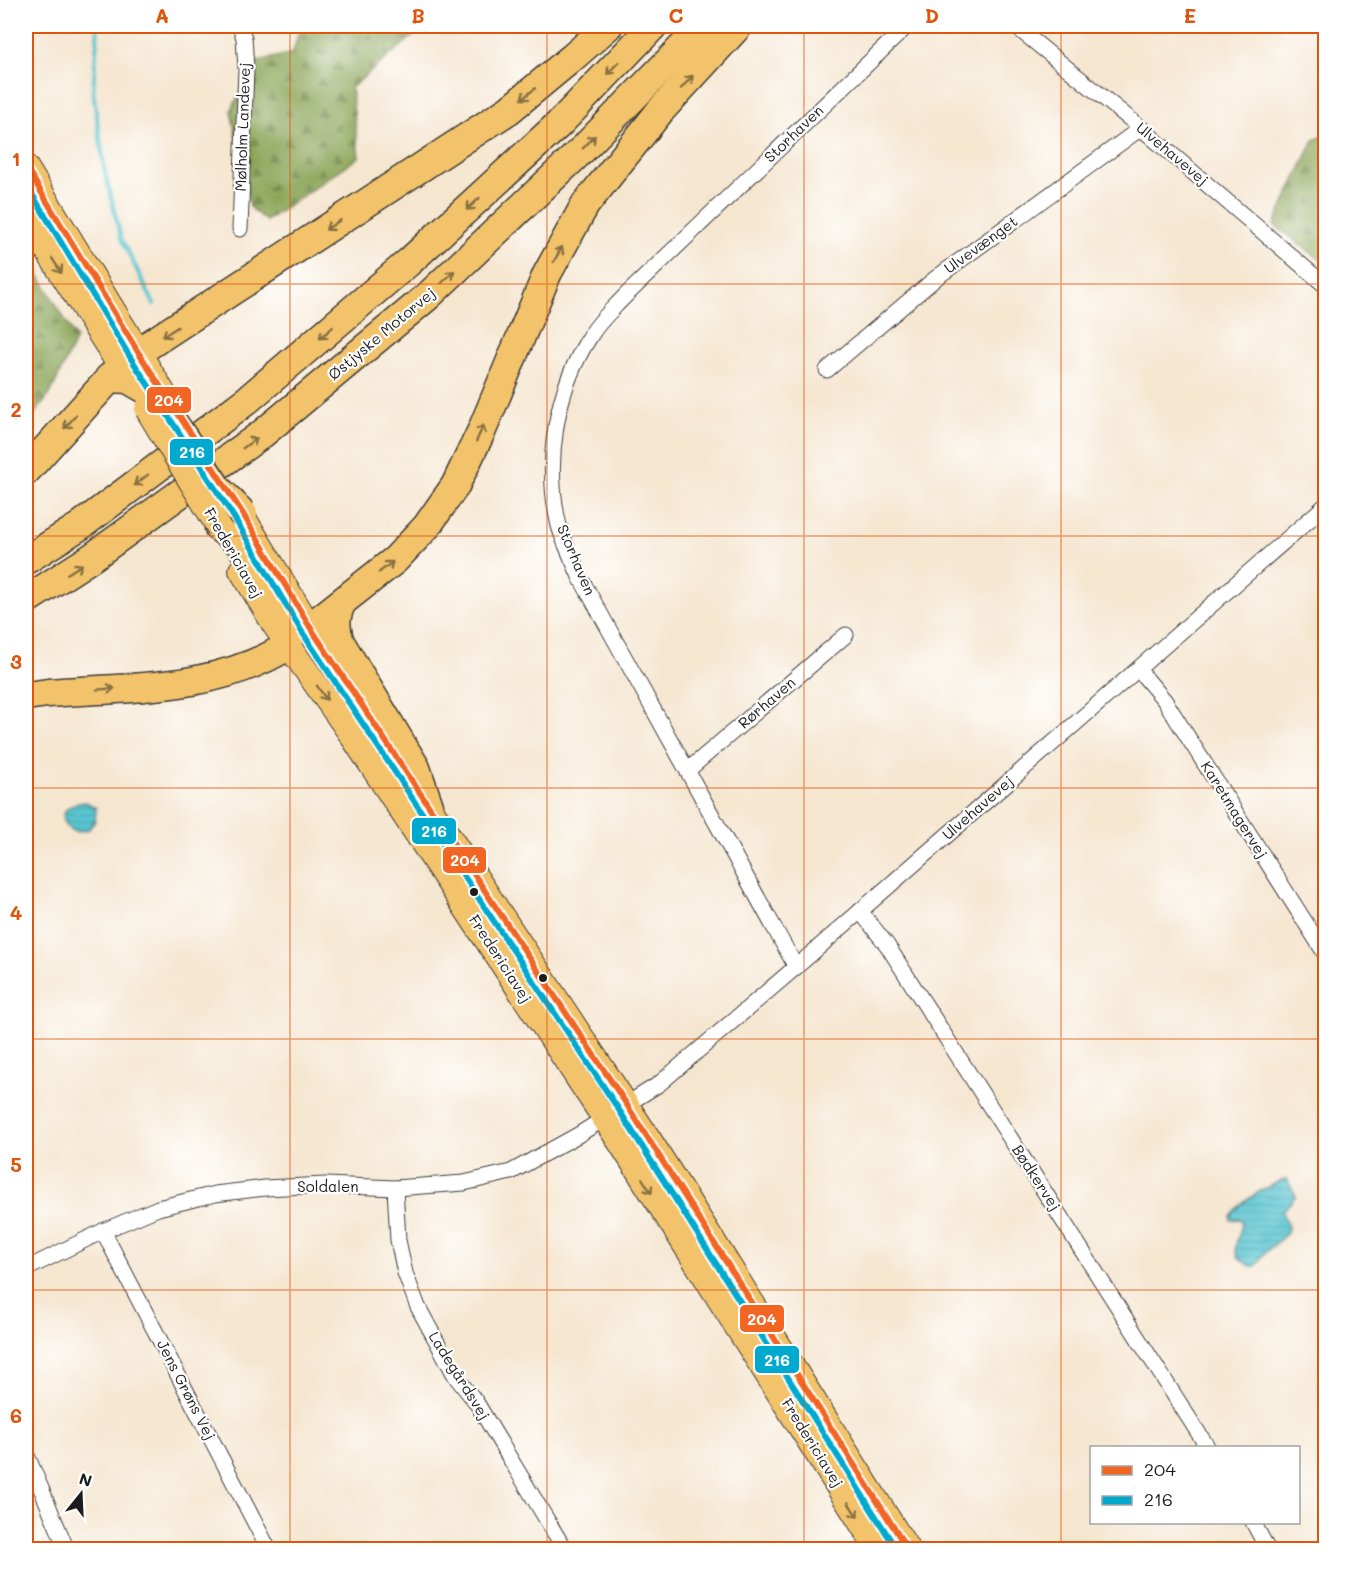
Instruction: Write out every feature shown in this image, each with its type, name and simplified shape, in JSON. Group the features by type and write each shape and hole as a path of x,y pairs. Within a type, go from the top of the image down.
{"highway":[{"path":"26,471 124,369 509,110 608,26"},
{"path":"26,560 80,526 265,386 410,261 560,124 653,26"},
{"name":"Østjyske Motorvej","path":"26,600 92,558 262,434 428,296 582,150 703,26"},
{"path":"124,369 154,394 218,489 240,543 262,580 286,613 299,623 310,627 395,560 427,526 456,486 547,274 585,205 661,110 738,26"},
{"path":"340,604 336,617 340,642 416,768 416,810"},
{"path":"26,696 193,682 246,667 269,658 289,645"}],"main road":[{"path":"26,168 124,369"},
{"path":"26,217 124,369"},
{"name":"Fredericiavej","path":"231,521 243,575 289,645 350,733 416,810 627,1105 908,1550"},
{"path":"289,645 310,627"},
{"name":"Fredericiavej","path":"310,627 416,810 604,1119 878,1550"},
{"path":"604,1119 624,1123 744,1288"}],"street":[{"name":"Mølholm Landevej","path":"240,26 244,38 246,69 240,229"},
{"name":"Storhaven","path":"796,966 580,577 560,527 554,491 553,454 557,420 570,375 591,334 624,297 908,26"},
{"name":"Ulvehavevej","path":"1015,26 1141,128 1326,286"},
{"name":"Ulvevænget","path":"826,370 936,278 1141,128"},
{"name":"Ulvehavevej","path":"627,1105 659,1084 1326,505"},
{"name":"Rørhaven","path":"688,770 846,635"},
{"name":"Karetmagervej","path":"1138,669 1165,701 1326,955"},
{"name":"Bødkervej","path":"860,911 887,945 1207,1446"},
{"name":"Soldalen","path":"26,1269 103,1230 158,1208 214,1194 255,1188 326,1185 395,1188 464,1184 512,1172 627,1105"},
{"name":"Ladegårdsvej","path":"395,1188 398,1240 405,1272 418,1307 456,1377 476,1402 565,1550"},
{"name":"Jens Grøns Vej","path":"103,1230 269,1550"},
{"path":"26,1453 68,1550"},
{"path":"1254,1524 1268,1550"}],"green space":[{"path":"300,26 425,26 351,88 359,157 266,221 250,207 231,111 255,62 293,53"},
{"path":"1325,135 1325,263 1274,225 1314,140"},
{"path":"33,264 76,339 50,394 26,425 26,270"}],"water":[{"path":"86,802 96,808 95,821 88,830 75,832 65,822 64,812 78,803"},
{"path":"1287,1179 1296,1196 1282,1212 1288,1227 1287,1233 1264,1254 1256,1266 1249,1265 1236,1252 1236,1242 1242,1221 1231,1220 1231,1216 1241,1204 1256,1194"}],"waterway":[{"path":"98,26 93,91 105,173 121,238 154,304"}],"transit line":[{"name":"204","path":"26,167 138,352 243,514 310,627 627,1105 908,1550"},
{"name":"216","path":"26,184 130,357 235,519 302,632 619,1110 897,1550"}]}
